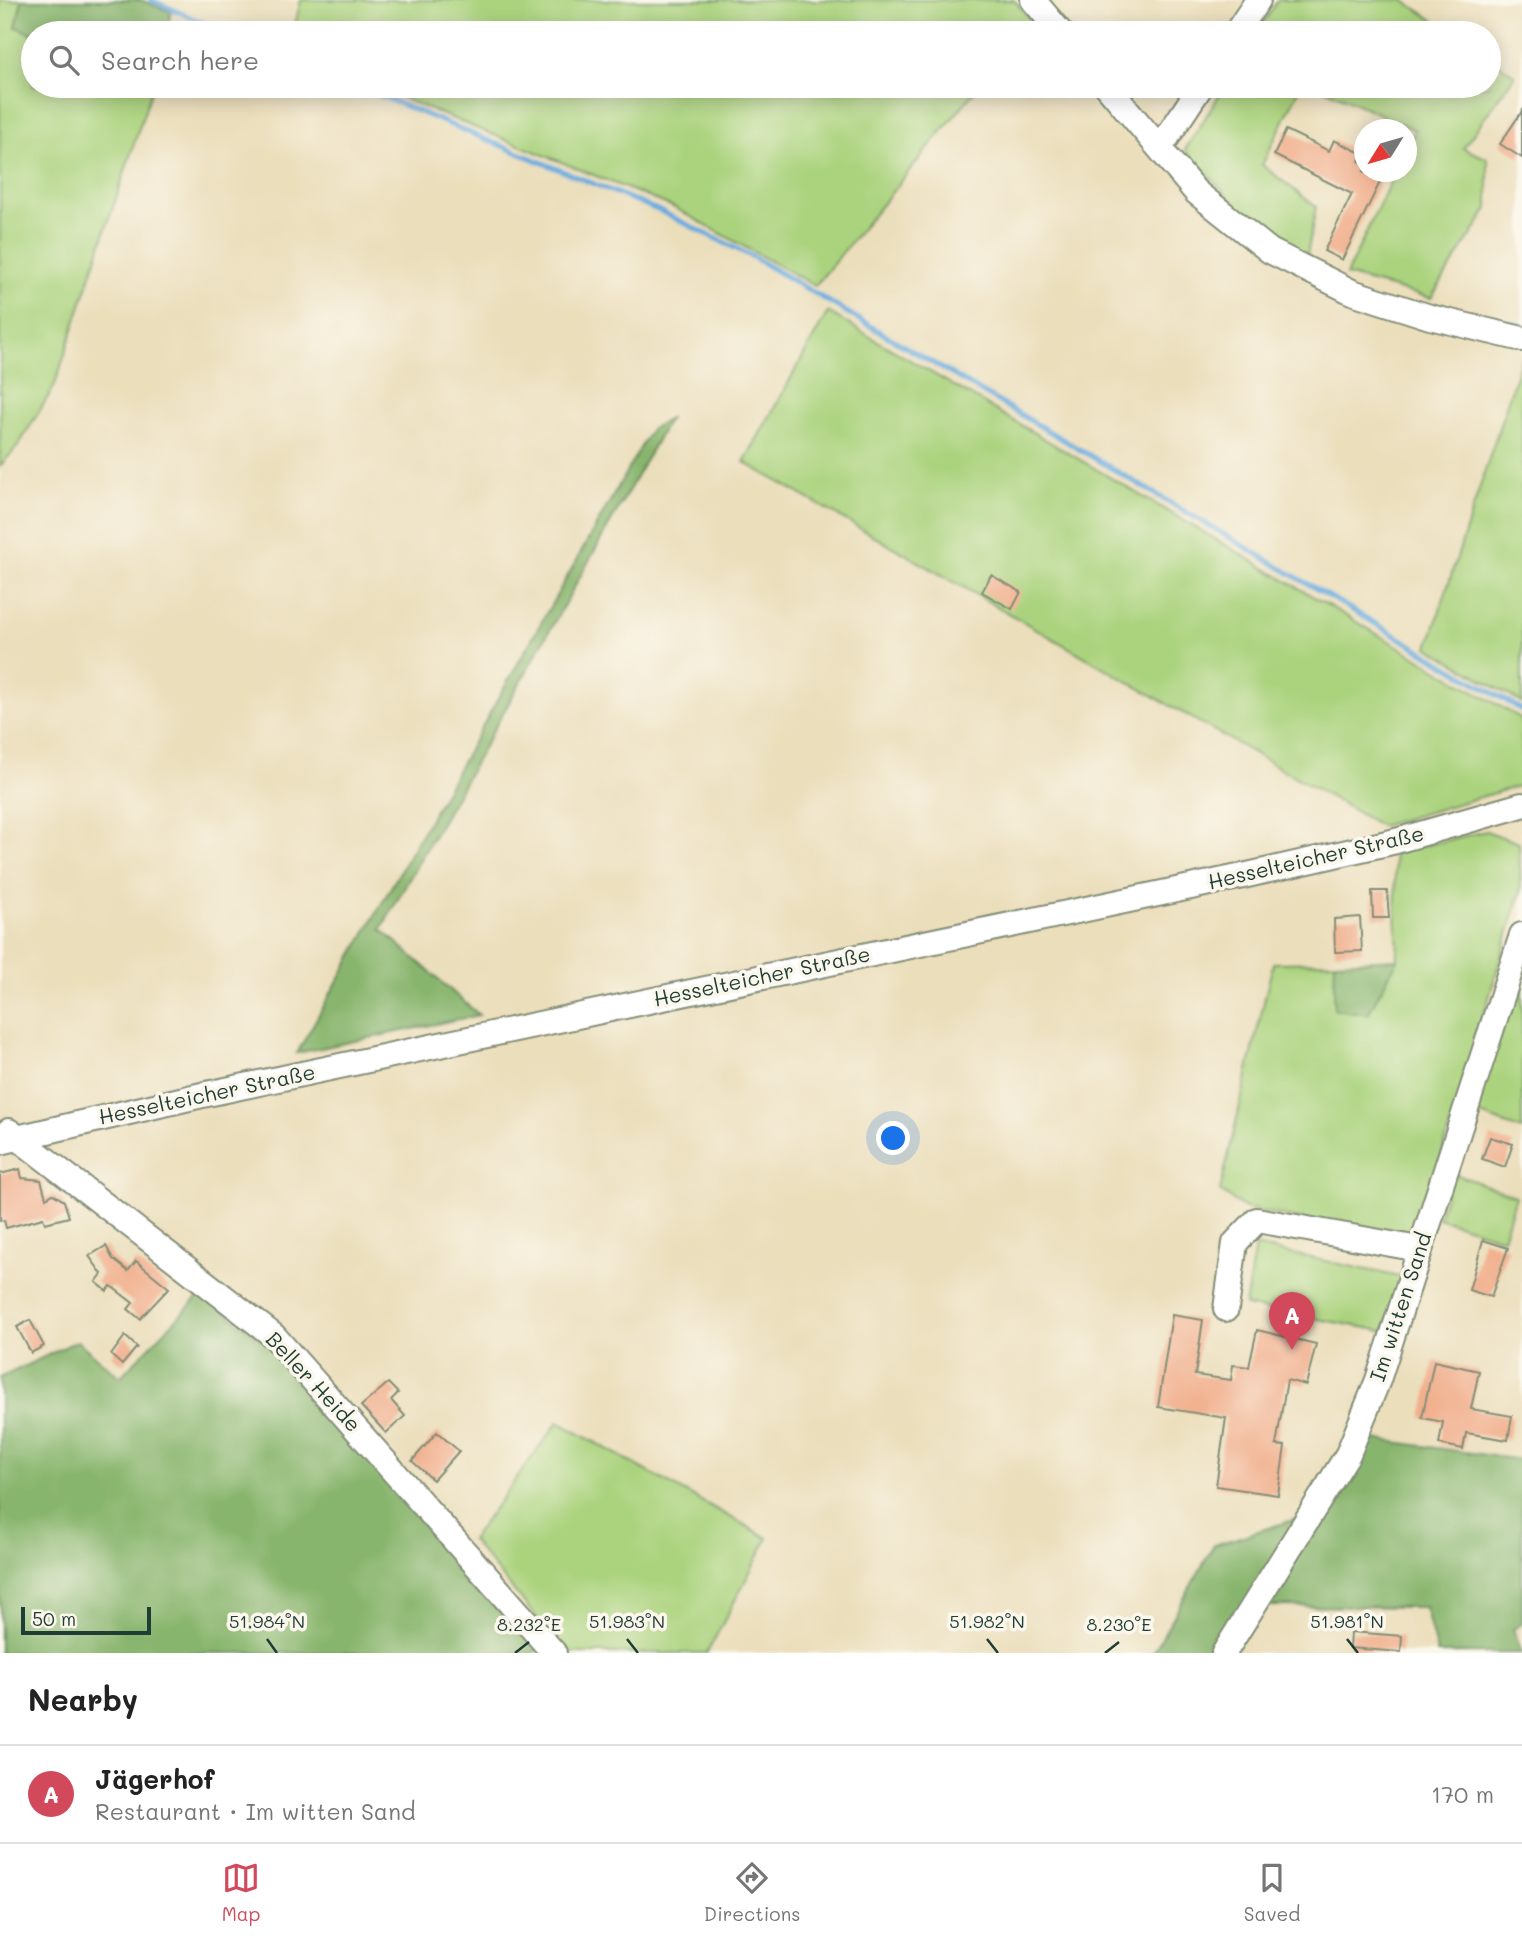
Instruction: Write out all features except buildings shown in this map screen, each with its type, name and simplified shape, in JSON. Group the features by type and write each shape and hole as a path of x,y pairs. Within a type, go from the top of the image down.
{"street":[{"path":"1032,0 1050,21"},
{"path":"1244,21 1258,0"},
{"path":"1117,98 1196,192 1270,251 1352,292 1430,317 1522,339"},
{"path":"1160,148 1193,98"},
{"name":"Hesselteicher Straße","path":"6,1135 1243,876 1396,841 1522,805"},
{"name":"Im witten Sand","path":"1223,1653 1348,1454 1378,1380 1522,935"},
{"name":"Beller Heide","path":"6,1135 274,1336 554,1653"},
{"path":"1226,1309 1235,1243 1257,1220 1419,1249"}],"green space":[{"path":"0,0 22,0 16,27 21,29 21,98 149,98 54,387 18,446 0,466"},
{"path":"22,0 141,0 171,12 169,21 21,21 21,29 16,27"},
{"path":"301,0 1014,0 1032,21 296,21"},
{"path":"1278,0 1403,0 1435,21 1265,21"},
{"path":"1501,65 1515,75 1501,95"},
{"path":"402,98 969,98 815,286 673,207"},
{"path":"1218,98 1295,98 1262,165 1316,207 1307,255 1242,212 1185,150"},
{"path":"1344,98 1499,98 1463,148 1488,159 1488,209 1431,298 1346,275 1390,182 1417,182 1417,119 1391,119"},
{"path":"828,312 1522,719 1522,785 1381,826 744,462"},
{"path":"1522,357 1522,703 1428,647"},
{"path":"669,419 381,929 479,1015 297,1053 651,429"},
{"path":"1486,831 1519,843 1521,891 1415,1243 1245,1208 1220,1191 1273,963 1335,962 1334,1009 1368,1013 1398,959 1394,853"},
{"path":"1398,959 1368,1014 1334,1009 1335,962"},
{"path":"1522,965 1522,1130 1472,1112"},
{"path":"1452,1173 1516,1196 1503,1238 1438,1218"},
{"path":"1255,1246 1400,1277 1384,1331 1245,1306"},
{"path":"202,1293 273,1349 539,1648 532,1653 0,1653 0,1378 77,1341 120,1377"},
{"path":"558,1422 768,1538 707,1653 567,1653 471,1540"},
{"path":"1373,1439 1522,1460 1522,1624 1513,1629 1522,1653 1437,1653 1425,1607 1247,1606 1213,1653 1153,1653 1214,1545 1332,1508"}],"waterway":[{"path":"151,0 199,21"},
{"path":"385,98 660,211 753,257 1522,710"},
{"path":"1447,308 1522,326"}],"place":[{"name":"Jägerhof","path":"1292,1350"}]}
